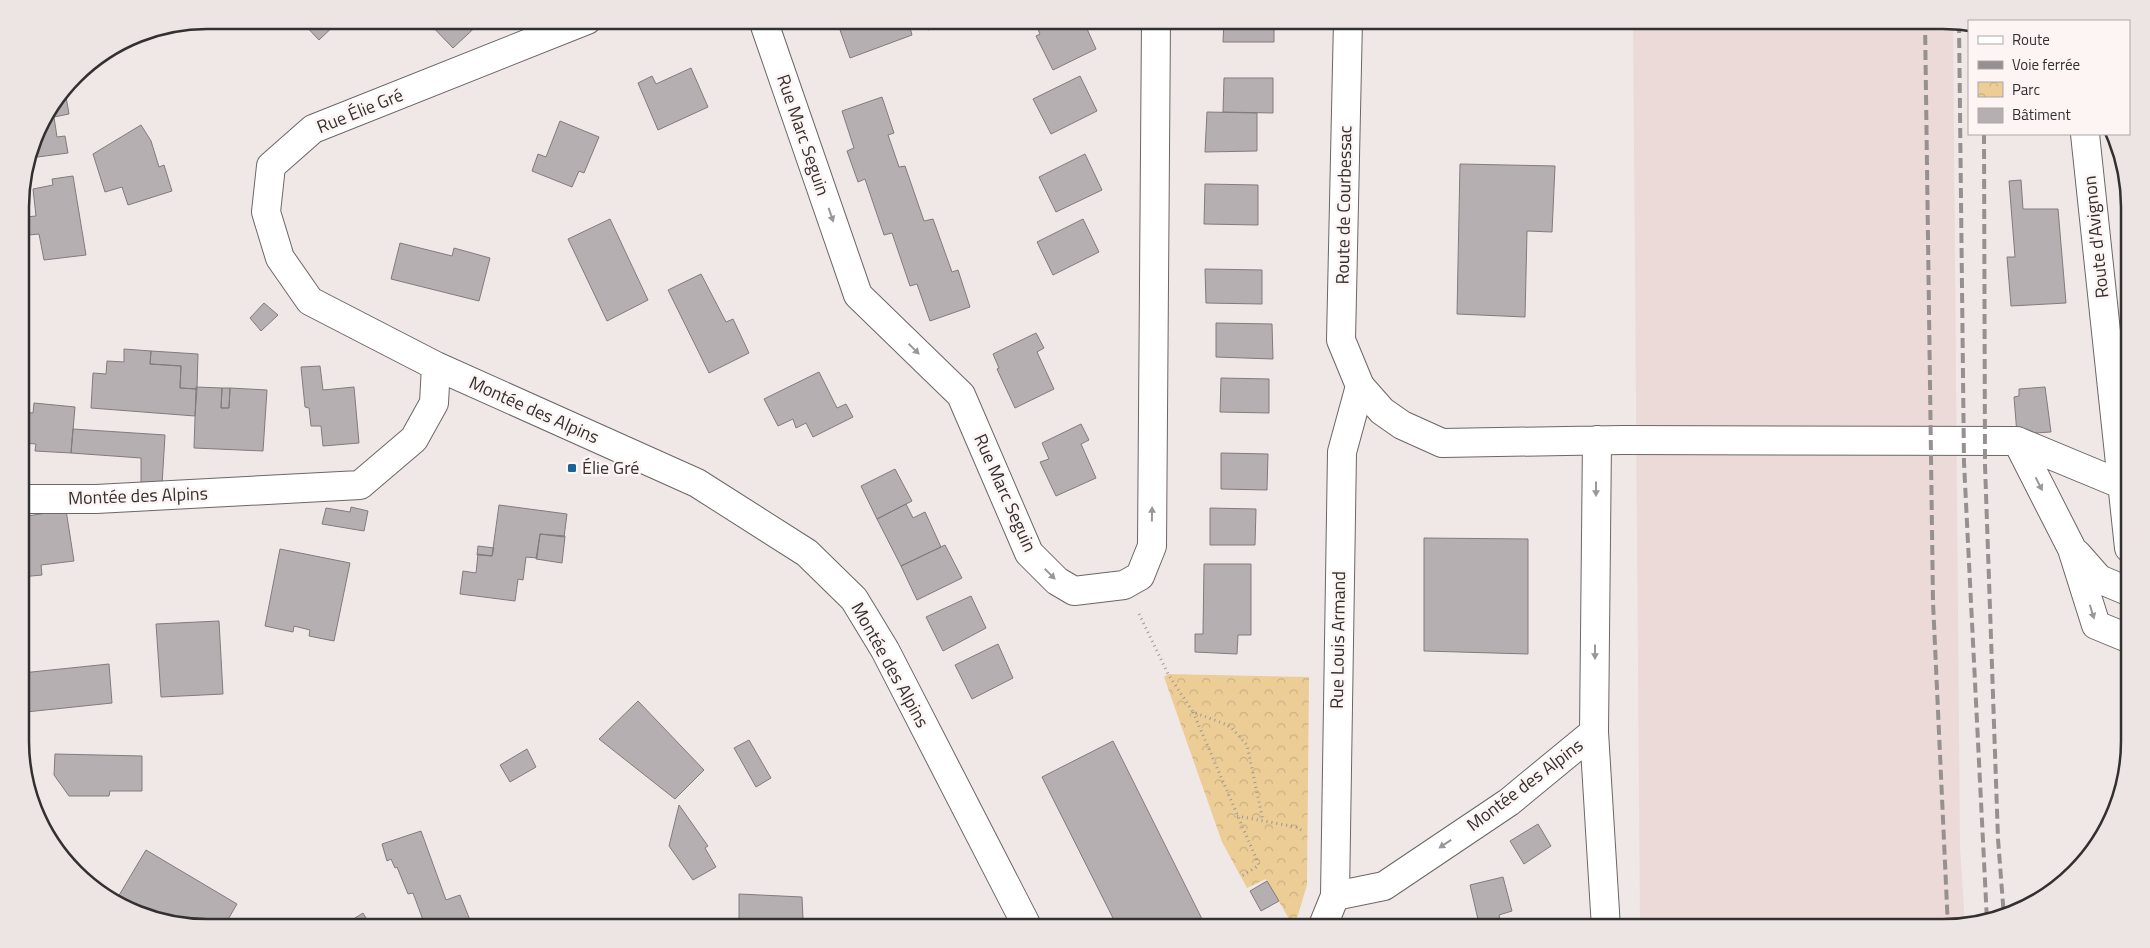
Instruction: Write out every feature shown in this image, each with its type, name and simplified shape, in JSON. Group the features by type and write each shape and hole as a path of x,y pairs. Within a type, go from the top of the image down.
{"street":[{"name":"Rue Élie Gré","path":"436,366 310,301 280,258 266,212 271,166 313,129 564,29"},
{"name":"Rue Marc Seguin","path":"766,29 858,295 961,395 1029,553 1056,581 1074,592 1124,585"},
{"path":"1124,585 1140,576 1152,546 1156,29"},
{"name":"Route de Courbessac","path":"1348,29 1341,340 1360,386 1382,411 1402,425 1442,443 1597,440 2017,441"},
{"name":"Route d'Avignon","path":"2085,135 2121,467"},
{"name":"Montée des Alpins","path":"29,499 96,499 360,485 414,440 434,403 436,366 697,484 807,553 854,599 886,650 1023,919"},
{"name":"Rue Louis Armand","path":"1335,896 1342,452 1360,386"},
{"name":"Montée des Alpins","path":"1335,896 1384,886 1509,802 1594,732 1597,440"},
{"path":"2017,441 2121,484"},
{"path":"2017,441 2072,549 2096,624 2121,635"},
{"path":"2072,549 2098,579 2121,588"},
{"path":"1594,732 1605,919"},
{"path":"1326,919 1335,896"}],"path":[{"path":"1124,585 1168,674 1193,712 1259,866 1242,876"},
{"path":"1193,712 1230,726 1247,745 1263,820"},
{"path":"1237,816 1296,827 1308,834 1335,831"}],"shaded area":[{"path":"1633,29 1953,29 1960,847 1965,918 1640,919"}],"green space":[{"path":"1168,674 1309,677 1307,885 1295,919 1289,919 1266,879 1247,888 1222,842 1164,677"}],"building":[{"path":"309,29 331,29 319,40"},
{"path":"435,29 473,29 453,48"},
{"path":"910,29 912,35 850,58 840,30"},
{"path":"1038,29 1087,29 1096,49 1053,70 1036,36 1040,34"},
{"path":"1224,29 1274,29 1274,42 1223,42"},
{"path":"691,68 708,107 658,130 638,83 652,76 656,84"},
{"path":"1080,76 1097,111 1051,134 1033,99"},
{"path":"1224,78 1273,78 1273,113 1223,112"},
{"path":"882,97 894,133 888,135 899,167 905,166 924,221 933,219 952,272 958,270 970,307 930,321 917,284 910,286 892,233 884,235 865,179 858,182 847,151 854,148 842,111"},
{"path":"66,98 69,114 54,117 57,137 65,136 68,153 36,157 47,128"},
{"path":"1207,112 1257,113 1257,151 1205,152"},
{"path":"560,121 599,137 584,173 579,171 572,187 532,171 538,154 546,157"},
{"path":"141,125 151,141 159,167 164,165 172,191 128,205 122,187 105,192 93,154"},
{"path":"1085,154 1102,190 1056,212 1039,177"},
{"path":"1460,164 1555,166 1552,232 1527,231 1525,317 1457,314"},
{"path":"73,176 86,255 44,260 39,234 29,235 29,217 36,216 33,189 53,185 52,179"},
{"path":"2021,180 2023,209 2058,209 2066,303 2011,306 2007,257 2015,257 2009,181"},
{"path":"1205,184 1258,185 1258,225 1204,224"},
{"path":"610,219 648,300 607,321 568,239"},
{"path":"1083,219 1099,252 1053,275 1037,242"},
{"path":"400,243 452,256 454,248 490,258 479,301 391,279"},
{"path":"1205,269 1262,270 1262,304 1206,303"},
{"path":"701,274 726,322 733,319 749,353 709,373 668,290"},
{"path":"264,303 278,315 261,331 250,318"},
{"path":"1216,323 1272,324 1273,359 1216,357"},
{"path":"1036,333 1044,348 1037,352 1054,389 1015,408 997,369 999,368 993,354"},
{"path":"124,349 151,351 150,364 181,366 180,388 197,389 195,416 91,408 93,373 106,374 107,361 124,362"},
{"path":"151,351 198,354 197,389 180,388 181,366 150,364"},
{"path":"320,366 323,390 354,387 359,443 323,446 321,426 311,426 309,408 305,407 301,367"},
{"path":"819,372 837,408 846,404 853,417 813,437 806,423 796,428 793,419 778,426 764,399"},
{"path":"1221,378 1269,379 1269,413 1220,412"},
{"path":"196,387 222,388 221,408 229,408 230,388 267,390 263,451 194,448"},
{"path":"2045,387 2051,432 2017,434 2014,397 2019,396 2019,389"},
{"path":"222,388 230,388 229,408 221,408"},
{"path":"34,403 75,407 71,453 35,451 36,444 29,444 29,413 33,413"},
{"path":"1081,424 1089,440 1081,444 1096,478 1056,496 1040,462 1049,459 1042,443"},
{"path":"73,429 165,435 162,485 141,484 141,458 71,453"},
{"path":"1221,453 1268,454 1267,490 1221,489"},
{"path":"895,469 912,501 877,519 861,486"},
{"path":"906,504 913,518 925,512 941,547 901,566 877,519"},
{"path":"499,505 567,514 564,537 540,534 537,558 526,557 523,580 518,579 515,601 460,594 463,571 476,573 478,554 492,556"},
{"path":"351,507 368,511 364,531 322,524 326,508 350,512"},
{"path":"1210,508 1256,509 1255,545 1210,545"},
{"path":"66,510 74,561 41,565 42,575 29,576 29,516"},
{"path":"540,534 565,536 562,563 536,559"},
{"path":"1424,538 1528,539 1528,654 1424,651"},
{"path":"945,545 962,578 917,600 901,566"},
{"path":"478,546 494,548 492,556 477,555"},
{"path":"280,549 350,563 334,641 309,636 310,630 294,626 293,632 265,626"},
{"path":"1204,564 1251,564 1251,635 1238,635 1237,654 1195,652 1195,634 1203,634"},
{"path":"971,596 986,628 943,651 926,617"},
{"path":"219,621 223,694 161,697 156,624"},
{"path":"998,644 1013,678 972,699 955,665"},
{"path":"109,664 112,703 29,712 29,672"},
{"path":"638,701 704,770 675,799 599,739"},
{"path":"749,740 771,778 756,787 734,748"},
{"path":"1113,741 1202,919 1113,919 1042,777"},
{"path":"527,749 536,767 510,782 500,765"},
{"path":"55,754 142,756 142,791 110,791 109,796 69,796 54,775"},
{"path":"679,805 708,846 705,848 716,867 693,880 669,846"},
{"path":"1538,824 1551,846 1524,864 1510,841"},
{"path":"421,831 446,900 460,895 470,919 423,919 413,893 408,894 397,867 395,868 391,859 387,861 382,844"},
{"path":"146,850 237,904 228,919 195,919 172,916 150,910 119,896"},
{"path":"1503,877 1512,911 1499,915 1500,919 1478,919 1470,885"},
{"path":"1267,881 1279,901 1261,911 1250,891"},
{"path":"739,894 802,897 803,919 739,919"},
{"path":"363,913 367,919 353,919"}],"railway":[{"path":"1925,29 1933,602 1948,919"},
{"path":"1959,29 1964,463 1987,914"},
{"path":"1984,135 1985,465 1998,839 2003,909"}],"place":[{"name":"Élie Gré","path":"572,468"}]}
